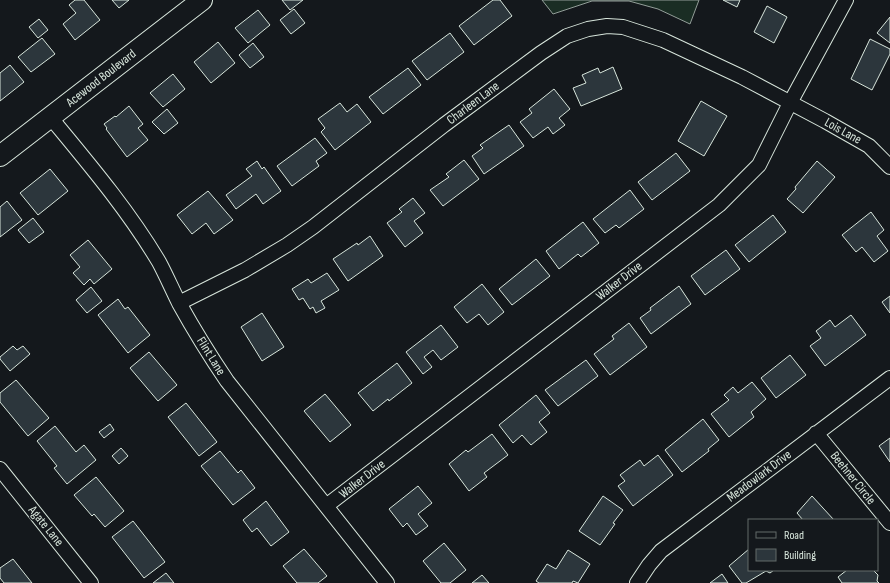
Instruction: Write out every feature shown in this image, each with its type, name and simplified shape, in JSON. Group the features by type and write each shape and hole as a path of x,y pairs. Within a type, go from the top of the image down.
{"street":[{"name":"Acewood Boulevard","path":"0,156 202,0"},
{"name":"Walker Drive","path":"326,506 718,205 759,165 790,103 846,0"},
{"name":"Charleen Lane","path":"179,303 245,270 292,242 498,84 541,53 567,36 588,29 607,26 623,27 663,40 742,77 790,103"},
{"name":"Lois Lane","path":"790,103 869,146 890,167"},
{"name":"Flint Lane","path":"51,118 94,170 136,226 159,263 179,303 204,347 227,381 387,583"},
{"name":"Meadowlark Drive","path":"637,583 648,565 661,551 890,378"},
{"name":"Beehner Circle","path":"816,433 890,523"},
{"name":"Agate Lane","path":"0,469 91,583"}],"green space":[{"path":"542,0 699,0 690,24 658,9 629,1 592,1 553,14"}],"building":[{"path":"75,0 84,0 100,20 75,40 63,24 76,13 69,5"},
{"path":"112,0 129,0 119,8"},
{"path":"282,0 303,0 290,10"},
{"path":"493,0 500,0 512,16 474,45 459,26"},
{"path":"723,0 740,0 737,7"},
{"path":"767,6 787,17 774,43 754,32"},
{"path":"294,9 305,23 291,34 280,20"},
{"path":"258,10 270,25 248,43 235,28"},
{"path":"890,17 890,43 877,33"},
{"path":"39,19 48,30 38,38 29,27"},
{"path":"450,33 464,52 427,80 412,61"},
{"path":"42,38 55,54 31,72 18,57"},
{"path":"870,39 890,49 890,54 872,90 851,79"},
{"path":"218,42 235,63 211,83 194,62"},
{"path":"253,43 264,57 250,68 239,55"},
{"path":"10,65 24,82 0,101 0,73"},
{"path":"613,67 622,89 581,106 573,88 586,83 582,75 598,68 600,73"},
{"path":"408,68 421,85 383,114 369,97"},
{"path":"173,74 185,89 163,107 150,93"},
{"path":"554,89 570,109 559,118 565,125 553,134 548,127 533,138 520,122 532,113 529,109"},
{"path":"701,101 727,116 704,156 678,141"},
{"path":"340,103 347,112 357,104 371,122 335,150 321,132 325,128 318,119"},
{"path":"129,106 143,124 138,128 148,140 127,157 106,129 107,128 104,124 115,116 116,117"},
{"path":"167,109 178,123 164,134 152,122"},
{"path":"509,125 524,146 484,174 472,156 483,148 480,145"},
{"path":"315,138 327,153 316,161 319,166 292,186 277,166"},
{"path":"676,153 690,171 652,200 638,182"},
{"path":"464,160 479,179 443,206 430,190 449,177 446,174"},
{"path":"257,161 262,169 264,167 281,191 263,204 256,194 236,209 226,195 252,176 246,169"},
{"path":"817,161 835,177 803,213 787,199"},
{"path":"50,169 68,191 38,215 20,193"},
{"path":"630,190 644,209 619,228 616,225 605,233 593,219"},
{"path":"208,191 233,220 214,234 206,223 192,234 177,215"},
{"path":"413,198 425,213 414,221 423,233 405,247 387,223 402,212 399,209"},
{"path":"7,201 22,220 0,237 0,207"},
{"path":"871,212 884,230 877,236 888,251 874,262 862,247 856,252 842,235"},
{"path":"773,215 786,232 749,262 735,245"},
{"path":"33,218 44,232 29,243 18,230"},
{"path":"583,222 599,243 581,257 578,254 559,269 546,251"},
{"path":"370,236 383,256 348,281 333,259 357,243 358,245"},
{"path":"88,240 112,269 94,284 90,279 84,285 73,273 80,267 70,255"},
{"path":"726,250 740,269 705,295 691,276"},
{"path":"536,259 550,276 512,305 499,289"},
{"path":"327,273 339,290 321,301 325,308 316,313 313,307 310,309 303,298 299,300 292,289 308,279 311,283"},
{"path":"482,284 504,312 488,325 479,314 467,323 454,307"},
{"path":"679,286 691,304 651,334 640,318 651,310 650,308"},
{"path":"91,287 102,301 87,313 76,300"},
{"path":"890,296 890,313 882,302"},
{"path":"118,299 125,309 128,307 150,335 128,353 98,315"},
{"path":"262,313 284,347 262,361 241,327"},
{"path":"851,315 866,335 825,366 810,346 821,338 816,331 830,320 835,327"},
{"path":"629,323 647,347 610,375 594,354 614,339 612,336"},
{"path":"441,325 458,347 441,360 433,350 424,357 432,367 423,374 406,352"},
{"path":"13,346 17,350 23,346 30,354 10,371 0,357"},
{"path":"149,352 177,385 158,401 130,368"},
{"path":"790,355 806,375 776,398 761,378"},
{"path":"586,360 598,376 558,406 545,390"},
{"path":"397,363 412,383 389,401 388,399 373,411 358,393"},
{"path":"16,380 49,418 28,436 0,402 0,393"},
{"path":"752,382 766,399 751,412 754,417 729,437 711,414 729,400 724,395 733,387 738,393"},
{"path":"325,394 351,425 330,442 304,411"},
{"path":"536,395 550,413 539,422 547,432 531,445 522,435 513,443 499,425"},
{"path":"186,403 217,442 199,456 168,417"},
{"path":"703,419 719,440 708,449 709,451 682,472 665,450"},
{"path":"110,424 114,430 104,438 99,432"},
{"path":"55,426 76,452 84,445 96,460 67,484 54,468 57,466 37,441"},
{"path":"492,434 508,455 484,473 487,477 469,491 449,464 466,450 468,452"},
{"path":"890,438 890,462 879,446"},
{"path":"121,448 128,456 119,464 112,456"},
{"path":"220,451 238,473 241,470 255,488 233,505 201,466"},
{"path":"658,455 673,475 633,506 618,486 625,481 620,475 640,460 644,466"},
{"path":"96,477 124,511 105,527 94,514 92,516 74,495"},
{"path":"418,486 432,503 418,514 428,526 416,535 407,523 403,527 389,509"},
{"path":"603,496 623,510 613,523 615,524 600,545 579,531"},
{"path":"812,496 833,519 802,519 797,513"},
{"path":"266,501 289,532 271,546 257,528 252,532 243,520"},
{"path":"133,521 165,562 144,578 112,537"},
{"path":"444,543 466,570 450,583 441,583 423,561"},
{"path":"304,549 327,576 318,583 297,583 283,566"},
{"path":"568,550 590,564 578,583 573,581 572,583 539,583 536,581 547,564 556,569"},
{"path":"748,550 748,571 766,571 746,583 742,583 729,566"},
{"path":"13,559 32,583 4,583 0,578 0,568"},
{"path":"846,571 874,571 878,575 877,581 879,583 842,583 838,577"},
{"path":"166,573 174,583 153,583"},
{"path":"722,574 728,583 710,583"},
{"path":"482,575 489,583 472,583"}]}
